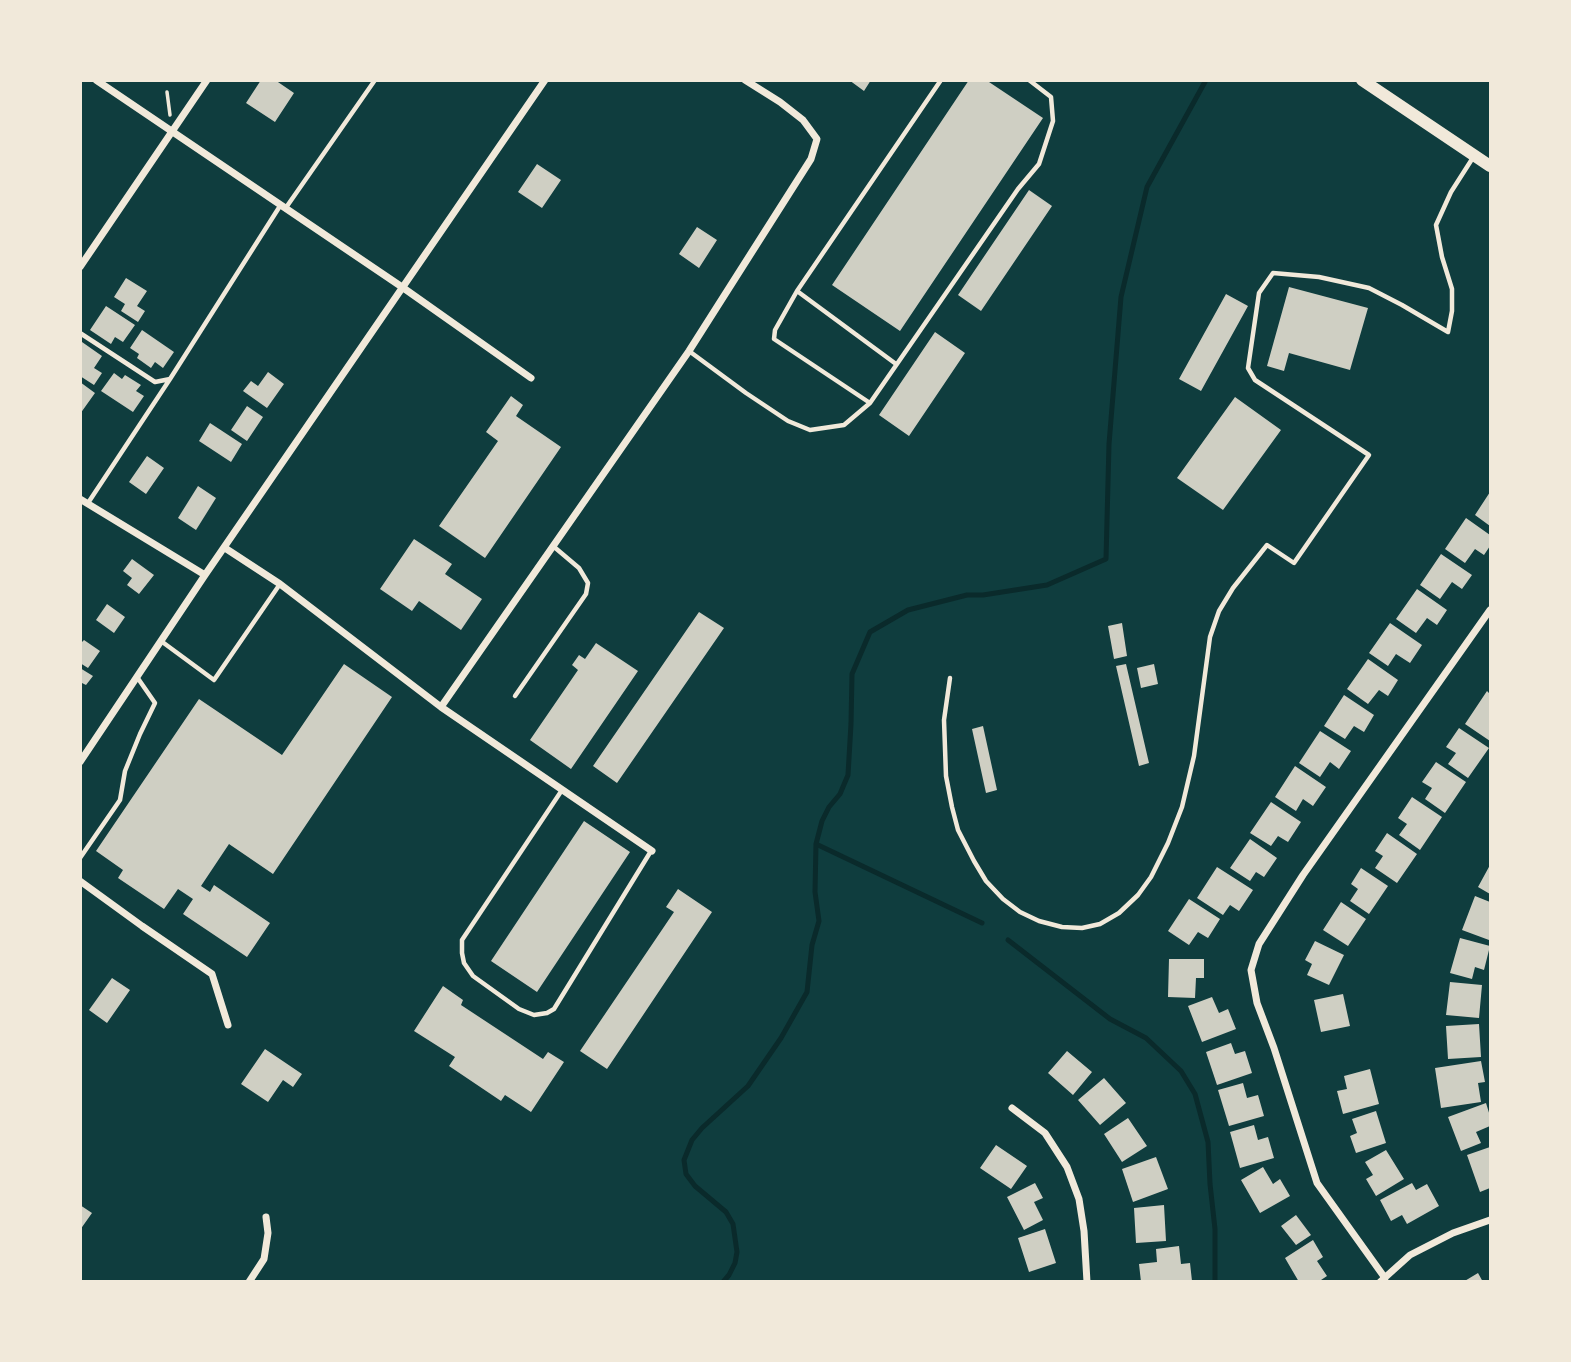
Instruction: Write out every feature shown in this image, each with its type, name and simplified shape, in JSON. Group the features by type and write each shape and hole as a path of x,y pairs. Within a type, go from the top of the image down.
{"main road":[{"path":"1362,80 1490,166"}],"street":[{"path":"96,80 402,287 531,378"},
{"path":"80,267 207,80"},
{"path":"80,762 545,80"},
{"path":"441,706 689,351 811,159 817,139 803,120 745,80"},
{"path":"84,501 205,575"},
{"path":"225,548 280,584 441,706 652,851"},
{"path":"1490,610 1303,875 1259,944 1251,970 1257,1003 1275,1048 1317,1183 1383,1280 1410,1255 1453,1233 1490,1220"},
{"path":"80,881 212,974 228,1025"},
{"path":"1012,1108 1045,1133 1067,1167 1079,1199 1087,1282"},
{"path":"249,1282 260,1266 266,1249 266,1217"}],"lane":[{"path":"84,501 170,379 283,208 375,80"},
{"path":"870,403 774,339 775,330 797,291 941,80"},
{"path":"689,351 788,421 810,430 844,425 870,403 1018,189 1039,164 1053,121 1051,97 1029,80"},
{"path":"950,678 944,733 946,776 958,830 986,881 1020,912 1062,927 1082,928 1100,924 1119,913 1138,895 1151,877 1168,844 1182,807 1194,756 1210,637 1219,611 1233,588 1267,545 1294,563 1369,454 1255,380 1248,368 1259,293 1273,273 1319,277 1369,288 1448,332 1452,289 1436,225 1451,192 1475,155"},
{"path":"797,291 896,364"},
{"path":"80,333 155,382 170,379"},
{"path":"515,696 586,594 588,583 579,568 552,546"},
{"path":"161,641 214,680 280,584"},
{"path":"80,858 120,800 125,772 155,703 137,677"},
{"path":"562,790 462,940 464,963 473,976 519,1009 534,1015 554,1009 652,851"}],"building":[{"path":"261,80 275,80 294,93 275,122 246,103"},
{"path":"849,80 871,80 864,91"},
{"path":"969,80 986,80 1043,118 900,331 832,285"},
{"path":"537,164 561,180 542,208 518,192"},
{"path":"1029,190 1052,206 981,311 958,295"},
{"path":"697,227 717,240 699,268 679,254"},
{"path":"126,278 147,291 137,306 145,311 138,322 121,311 125,304 114,297"},
{"path":"1289,287 1368,308 1350,370 1289,353 1284,371 1267,366"},
{"path":"1226,294 1248,306 1201,391 1179,379"},
{"path":"106,306 135,325 123,342 115,337 111,344 90,330"},
{"path":"142,330 174,352 163,368 155,362 151,368 137,358 139,354 130,348"},
{"path":"935,332 965,353 909,436 879,415"},
{"path":"82,342 102,356 94,368 102,373 94,385 80,376"},
{"path":"268,372 284,384 267,408 243,391 251,381 258,386"},
{"path":"114,373 122,379 125,375 141,385 136,391 144,396 133,412 101,391"},
{"path":"80,382 95,393 80,414"},
{"path":"511,396 523,405 516,416 561,447 485,558 439,526 498,441 486,432"},
{"path":"1235,397 1281,430 1223,510 1177,478"},
{"path":"247,406 263,417 247,441 231,430"},
{"path":"210,423 242,444 231,462 199,441"},
{"path":"147,456 164,468 146,494 129,482"},
{"path":"198,486 216,498 196,530 178,518"},
{"path":"1490,492 1490,526 1475,515"},
{"path":"1466,518 1490,535 1490,546 1484,555 1475,549 1465,563 1445,549"},
{"path":"414,539 452,564 445,574 482,599 461,630 419,601 412,611 380,589"},
{"path":"1441,554 1472,575 1462,589 1452,582 1440,599 1420,585"},
{"path":"132,559 154,575 139,594 127,585 132,578 123,571"},
{"path":"1417,589 1447,610 1437,625 1427,618 1416,633 1396,619"},
{"path":"107,604 125,617 114,633 96,620"},
{"path":"699,612 724,628 617,783 593,766"},
{"path":"1122,623 1127,656 1114,659 1108,626"},
{"path":"1390,623 1422,645 1410,663 1396,654 1388,666 1369,653"},
{"path":"84,640 100,651 88,668 80,663 80,644"},
{"path":"596,643 638,671 571,769 530,740 578,670 572,665 579,655 585,659"},
{"path":"1368,659 1398,680 1388,696 1379,690 1368,704 1347,689"},
{"path":"344,664 392,697 273,874 229,844 201,886 210,892 214,885 270,923 247,957 183,914 193,899 178,889 164,909 118,878 123,870 96,851 199,699 282,755"},
{"path":"1126,664 1149,763 1139,766 1116,666"},
{"path":"1154,664 1158,684 1141,688 1137,668"},
{"path":"80,668 93,676 86,685 80,682"},
{"path":"1487,691 1490,694 1490,741 1465,724"},
{"path":"1344,695 1374,715 1364,732 1354,726 1345,739 1324,726"},
{"path":"983,726 997,790 986,793 972,729"},
{"path":"1459,728 1489,748 1468,778 1448,764 1456,753 1446,747"},
{"path":"1320,731 1351,751 1339,769 1330,762 1320,777 1299,763"},
{"path":"1436,762 1466,782 1445,813 1425,799 1432,788 1422,782"},
{"path":"1295,766 1326,787 1313,806 1303,799 1296,811 1275,797"},
{"path":"1412,797 1442,817 1420,850 1399,835 1407,824 1398,818"},
{"path":"1271,802 1301,822 1288,842 1278,836 1271,846 1250,833"},
{"path":"584,821 630,852 537,992 491,961"},
{"path":"1387,833 1417,854 1397,883 1375,868 1383,856 1375,851"},
{"path":"1250,839 1277,858 1264,877 1256,872 1250,881 1230,868"},
{"path":"1490,865 1490,894 1478,887"},
{"path":"1217,867 1253,890 1239,911 1230,905 1223,915 1197,898"},
{"path":"1361,868 1388,886 1369,914 1350,901 1358,889 1351,884"},
{"path":"678,889 712,912 607,1069 580,1051 674,912 666,907"},
{"path":"1475,896 1490,902 1489,940 1462,930"},
{"path":"1189,899 1220,919 1208,938 1198,932 1189,945 1168,931"},
{"path":"1341,902 1366,919 1348,946 1323,930"},
{"path":"1460,938 1490,946 1484,970 1475,967 1472,979 1450,973"},
{"path":"1315,941 1344,955 1329,985 1307,975 1312,964 1305,960"},
{"path":"1169,959 1204,959 1204,978 1196,978 1195,998 1168,997"},
{"path":"112,978 130,990 107,1023 89,1010"},
{"path":"1450,982 1482,985 1479,1018 1446,1015"},
{"path":"443,986 463,1000 461,1005 543,1059 548,1052 564,1062 531,1112 505,1095 501,1101 449,1066 455,1057 414,1031"},
{"path":"1343,994 1350,1026 1321,1032 1314,1000"},
{"path":"1212,997 1219,1013 1228,1009 1236,1029 1202,1042 1188,1006"},
{"path":"1479,1024 1481,1057 1448,1059 1446,1026"},
{"path":"1231,1043 1235,1054 1245,1051 1252,1073 1217,1085 1206,1052"},
{"path":"265,1049 302,1074 293,1087 283,1080 268,1102 241,1084"},
{"path":"1067,1051 1092,1072 1073,1095 1048,1073"},
{"path":"1481,1061 1485,1082 1478,1083 1481,1102 1441,1108 1435,1068"},
{"path":"1370,1069 1379,1104 1343,1114 1337,1091 1347,1089 1344,1076"},
{"path":"1104,1078 1126,1103 1100,1125 1078,1100"},
{"path":"1243,1083 1247,1098 1258,1095 1264,1116 1229,1126 1218,1090"},
{"path":"1486,1103 1490,1126 1476,1132 1481,1143 1461,1151 1448,1117"},
{"path":"1376,1111 1386,1143 1356,1153 1350,1136 1357,1133 1352,1119"},
{"path":"1128,1118 1147,1146 1122,1162 1104,1134"},
{"path":"1254,1125 1258,1140 1268,1137 1274,1158 1240,1168 1230,1132"},
{"path":"996,1145 1027,1166 1011,1189 980,1168"},
{"path":"1490,1147 1490,1188 1480,1192 1467,1155"},
{"path":"1386,1150 1404,1179 1376,1196 1366,1179 1373,1175 1365,1162"},
{"path":"1156,1157 1168,1189 1133,1202 1122,1169"},
{"path":"1263,1167 1273,1184 1280,1179 1290,1196 1260,1213 1241,1180"},
{"path":"1035,1183 1043,1198 1034,1202 1043,1220 1024,1230 1007,1197"},
{"path":"1412,1183 1416,1190 1427,1184 1439,1206 1407,1224 1402,1215 1391,1221 1380,1200"},
{"path":"80,1205 92,1213 80,1230"},
{"path":"1164,1205 1166,1241 1136,1243 1134,1208"},
{"path":"1296,1215 1311,1235 1296,1245 1281,1226"},
{"path":"1045,1229 1056,1263 1029,1272 1018,1238"},
{"path":"1313,1240 1323,1257 1317,1261 1327,1276 1318,1282 1299,1282 1285,1258"},
{"path":"1179,1246 1181,1264 1190,1263 1192,1281 1141,1282 1139,1264 1157,1262 1156,1249"},
{"path":"1478,1273 1483,1282 1463,1282"}],"waterway":[{"path":"723,1282 735,1263 737,1252 733,1224 726,1212 695,1186 686,1174 684,1160 692,1140 702,1128 748,1086 781,1038 807,992 812,945 819,921 815,892 816,844 822,821 840,794 848,775 852,674 870,632 908,610 967,595 1047,585 1106,559 1109,444 1121,297 1147,187 1206,80"},
{"path":"816,844 982,923"},
{"path":"1008,940 1110,1019 1146,1038 1181,1071 1195,1094 1208,1142 1215,1229 1215,1282"}]}
